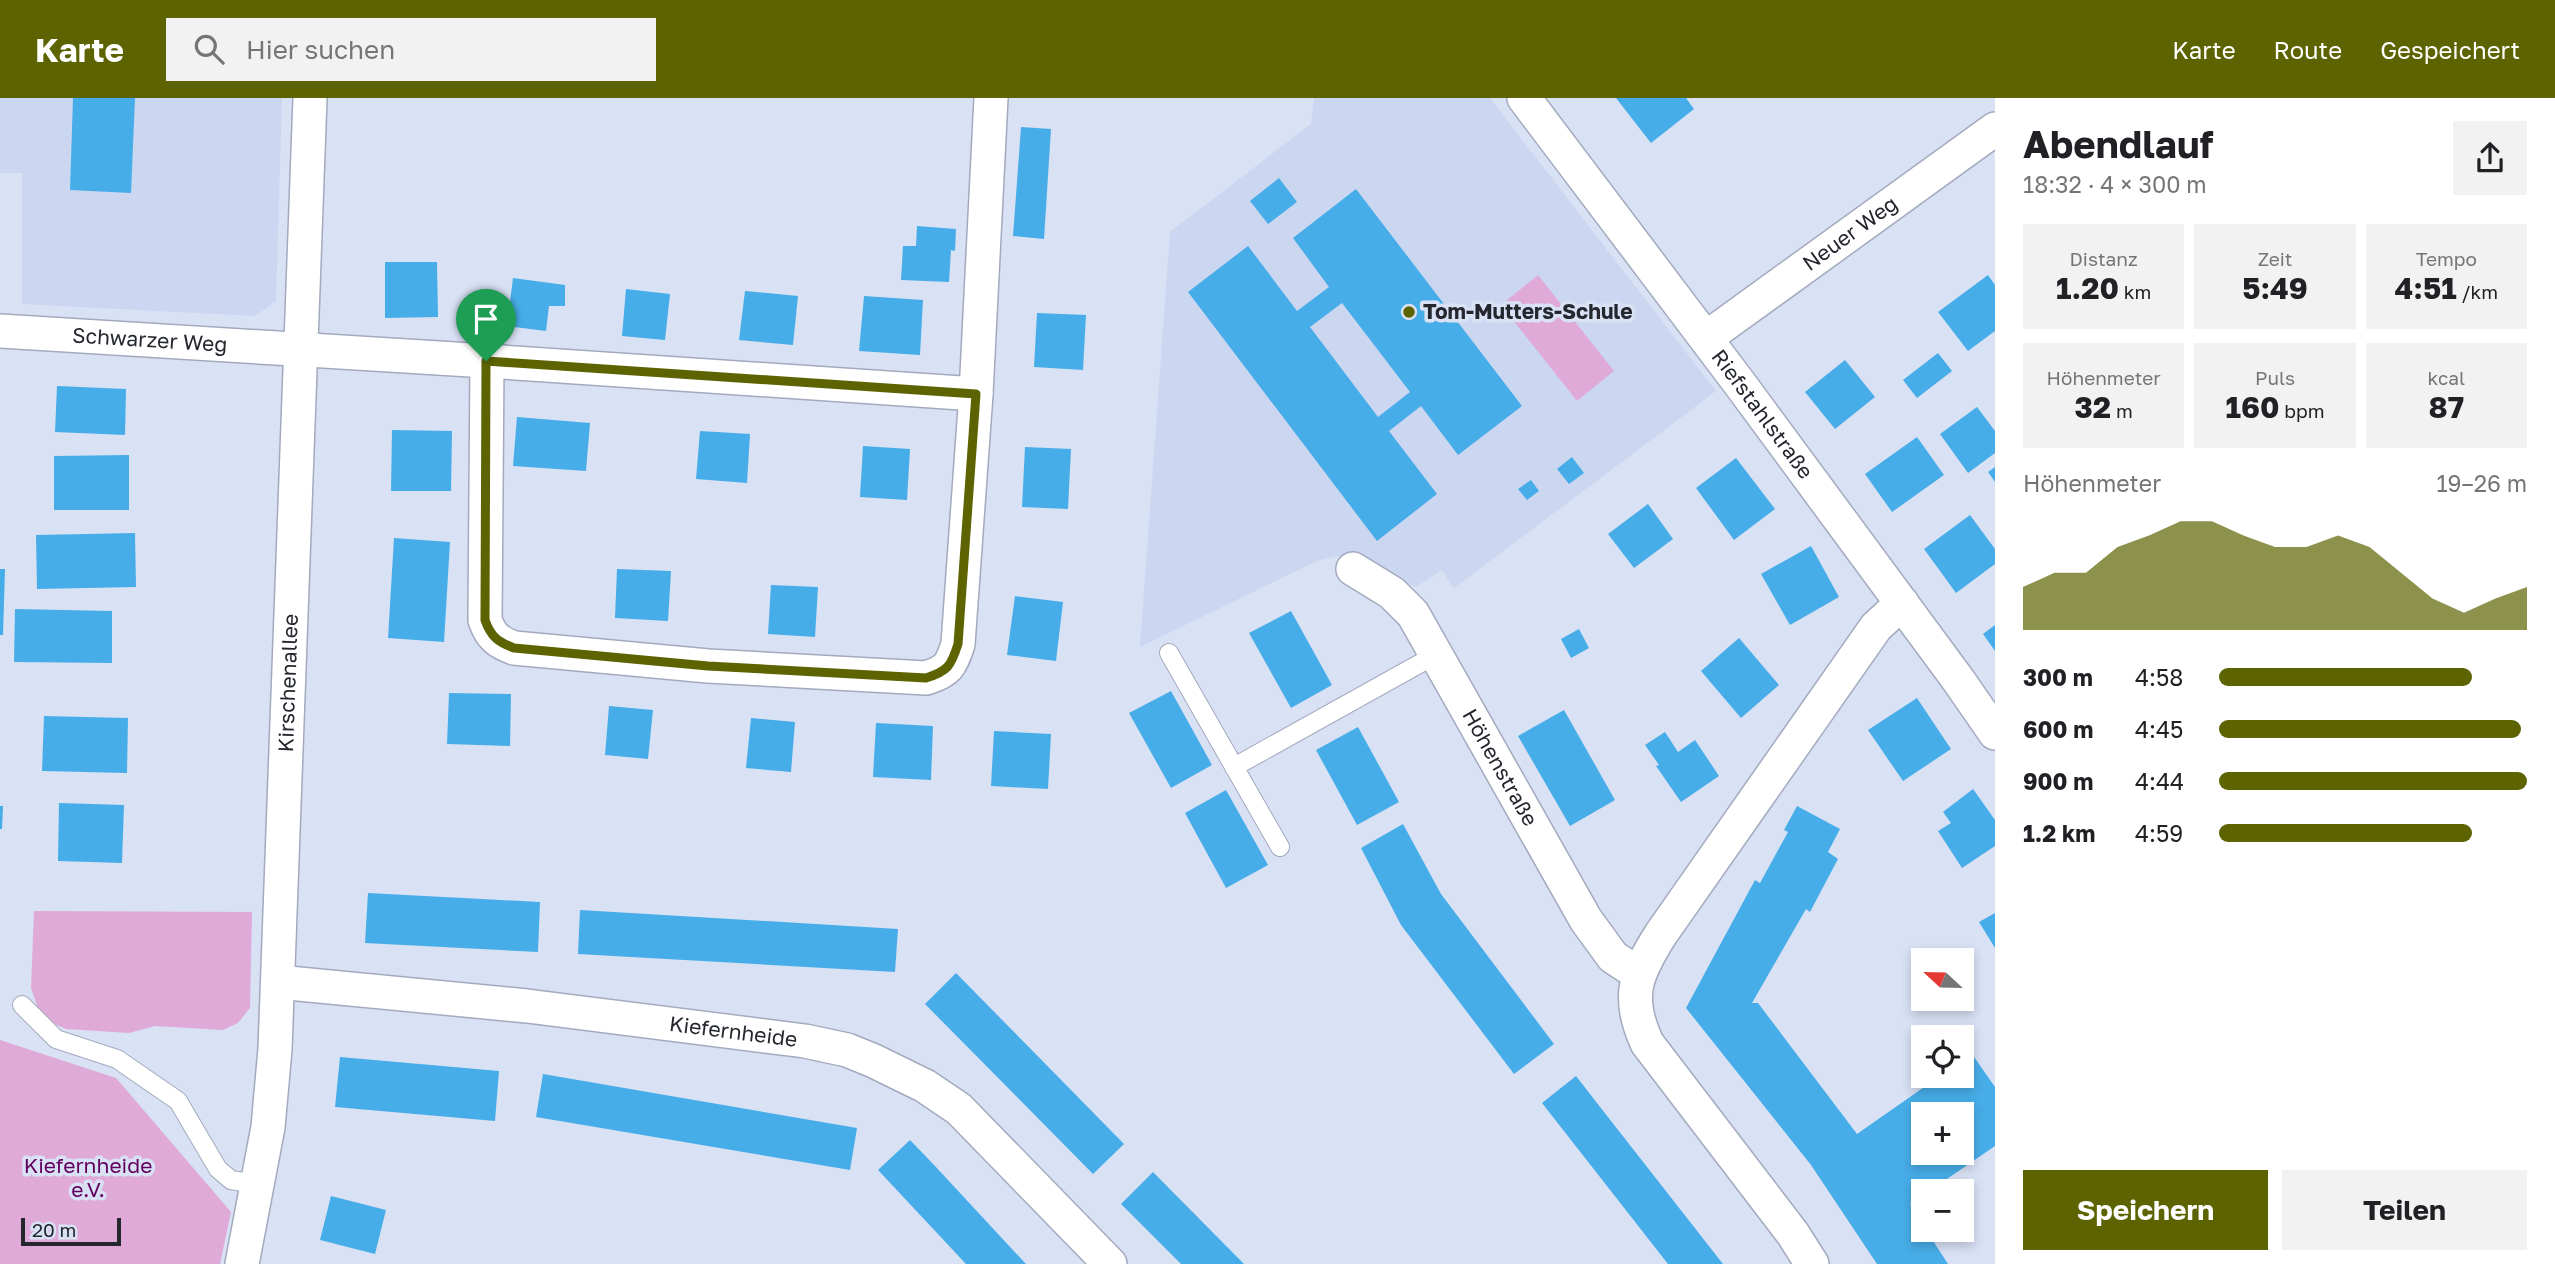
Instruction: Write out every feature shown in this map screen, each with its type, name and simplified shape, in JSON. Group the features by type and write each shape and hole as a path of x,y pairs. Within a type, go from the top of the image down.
{"street":[{"name":"Kirschenallee","path":"242,1264 268,1127 278,982 310,98"},
{"path":"486,361 485,620 490,635 500,643 514,648 708,666 926,678 942,673 953,662 958,644 976,394 991,98"},
{"name":"Riefstahlstraße","path":"1524,98 1706,338 1995,733"},
{"name":"Neuer Weg","path":"1706,338 1995,129"},
{"name":"Schwarzer Weg","path":"0,331 976,394"},
{"name":"Höhenstraße","path":"1353,569 1405,603 1437,654 1586,920 1613,957 1639,974"},
{"path":"1812,1264 1793,1234 1647,1043 1636,1014 1634,999 1639,974 1661,934 1876,626 1902,603"},
{"name":"Kiefernheide","path":"278,982 540,1008 805,1041 846,1050 925,1086 959,1109 1110,1264"}],"lane":[{"path":"1169,653 1280,847"},
{"path":"1234,767 1437,654"},
{"path":"22,1005 56,1039 117,1059 178,1101 218,1169 231,1180 257,1184"}],"shaded area":[{"path":"0,98 282,98 276,301 255,316 22,304 22,173 0,173"},
{"name":"Tom-Mutters-Schule","path":"1314,98 1490,98 1716,391 1454,588 1442,570 1416,587 1339,556 1319,560 1140,647 1170,232 1311,124"}],"green space":[{"path":"1538,275 1614,371 1577,401 1501,305"},
{"path":"34,911 252,912 250,1008 238,1023 223,1030 155,1026 129,1033 66,1029 50,1022 38,1008 31,988"},
{"name":"Kiefernheide e.V.","path":"0,1040 116,1078 231,1212 220,1264 0,1264"}],"building":[{"path":"73,98 135,98 131,193 70,190"},
{"path":"1616,98 1686,98 1694,109 1651,143"},
{"path":"1021,127 1051,129 1044,239 1013,236"},
{"path":"1279,178 1297,202 1268,224 1250,201"},
{"path":"1356,189 1522,406 1458,455 1421,406 1389,431 1437,494 1377,541 1188,292 1248,246 1297,311 1329,287 1293,238","holes":["1342,303 1410,392 1378,417 1310,327"]},
{"path":"917,226 956,229 955,251 951,250 949,282 901,280 903,246 916,246"},
{"path":"385,262 437,262 438,317 385,318"},
{"path":"1988,275 1995,285 1995,331 1968,351 1938,312"},
{"path":"513,278 565,285 565,306 549,306 546,331 507,326"},
{"path":"626,289 670,294 665,340 622,336"},
{"path":"745,291 798,296 793,345 739,340"},
{"path":"864,296 923,300 920,355 859,351"},
{"path":"1037,313 1086,315 1083,370 1034,367"},
{"path":"1938,353 1952,371 1917,398 1903,380"},
{"path":"1845,360 1875,397 1835,429 1805,392"},
{"path":"57,386 126,389 125,435 55,432"},
{"path":"1977,407 1995,431 1995,453 1968,473 1940,434"},
{"path":"517,417 590,423 586,471 513,466"},
{"path":"392,430 452,431 451,491 391,491"},
{"path":"700,431 750,434 747,483 696,479"},
{"path":"1917,437 1944,475 1892,512 1865,474"},
{"path":"863,446 910,449 907,500 860,497"},
{"path":"1025,447 1071,449 1068,509 1022,507"},
{"path":"129,455 129,510 54,510 54,456"},
{"path":"1572,457 1584,473 1569,484 1557,469"},
{"path":"1736,458 1775,509 1734,540 1696,488"},
{"path":"1995,467 1995,482 1988,472"},
{"path":"1531,480 1539,491 1527,500 1518,489"},
{"path":"1648,504 1673,539 1634,568 1608,534"},
{"path":"1970,515 1995,549 1995,564 1956,593 1924,549"},
{"path":"135,533 136,587 37,589 36,535"},
{"path":"394,538 450,542 444,642 388,638"},
{"path":"1811,546 1839,597 1790,625 1761,574"},
{"path":"0,569 5,569 3,635 0,635"},
{"path":"617,569 671,571 668,621 615,618"},
{"path":"771,585 818,587 815,637 768,634"},
{"path":"1015,596 1063,602 1056,661 1007,655"},
{"path":"15,609 112,611 112,663 14,662"},
{"path":"1291,611 1332,685 1291,708 1249,633"},
{"path":"1995,625 1995,651 1983,634"},
{"path":"1579,629 1589,648 1571,658 1561,639"},
{"path":"1739,638 1779,685 1741,718 1701,671"},
{"path":"1171,691 1212,765 1171,788 1129,713"},
{"path":"449,693 511,694 510,746 447,744"},
{"path":"1917,698 1951,749 1903,781 1868,730"},
{"path":"609,706 653,710 648,759 605,755"},
{"path":"1564,710 1615,800 1570,826 1518,736"},
{"path":"44,716 128,718 127,773 42,771"},
{"path":"751,718 795,722 791,772 746,768"},
{"path":"876,723 933,726 931,780 873,777"},
{"path":"1358,727 1399,802 1357,825 1316,750"},
{"path":"994,731 1051,734 1048,789 991,786"},
{"path":"1665,732 1678,752 1695,740 1719,776 1681,802 1645,745"},
{"path":"1973,789 1995,820 1995,846 1962,868 1938,831 1951,823 1943,812"},
{"path":"1226,790 1268,865 1226,888 1185,813"},
{"path":"59,803 124,805 122,863 58,861"},
{"path":"0,806 3,806 2,829 0,829"},
{"path":"1797,806 1840,829 1828,852 1838,859 1810,912 1806,909 1752,1003 1758,1003 1857,1134 1923,1088 1974,1088 1974,1057 1995,1087 1995,1146 1974,1160 1974,1102 1911,1102 1911,1165 1967,1165 1947,1179 1911,1179 1911,1242 1934,1242 1948,1264 1877,1264 1811,1165 1686,1008 1755,880 1760,883 1788,832 1784,830"},
{"path":"1403,824 1441,894 1554,1044 1514,1074 1401,925 1361,848"},
{"path":"368,893 540,902 538,952 365,943"},
{"path":"580,910 898,929 895,972 578,954"},
{"path":"1995,913 1995,948 1979,922"},
{"path":"956,973 1124,1144 1093,1174 925,1004"},
{"path":"340,1057 499,1071 495,1121 335,1107"},
{"path":"543,1074 857,1128 850,1170 536,1117"},
{"path":"1576,1076 1723,1264 1668,1264 1542,1103"},
{"path":"910,1140 1026,1264 966,1264 878,1170"},
{"path":"1153,1172 1244,1264 1181,1264 1121,1204"},
{"path":"331,1196 386,1210 375,1254 320,1240"}],"place":[{"name":"Tom-Mutters-Schule","path":"1409,312"}],"route":[{"path":"486,361 976,394 958,644 953,662 942,673 926,678 708,666 514,648 500,643 490,635 485,620 486,361"}]}
